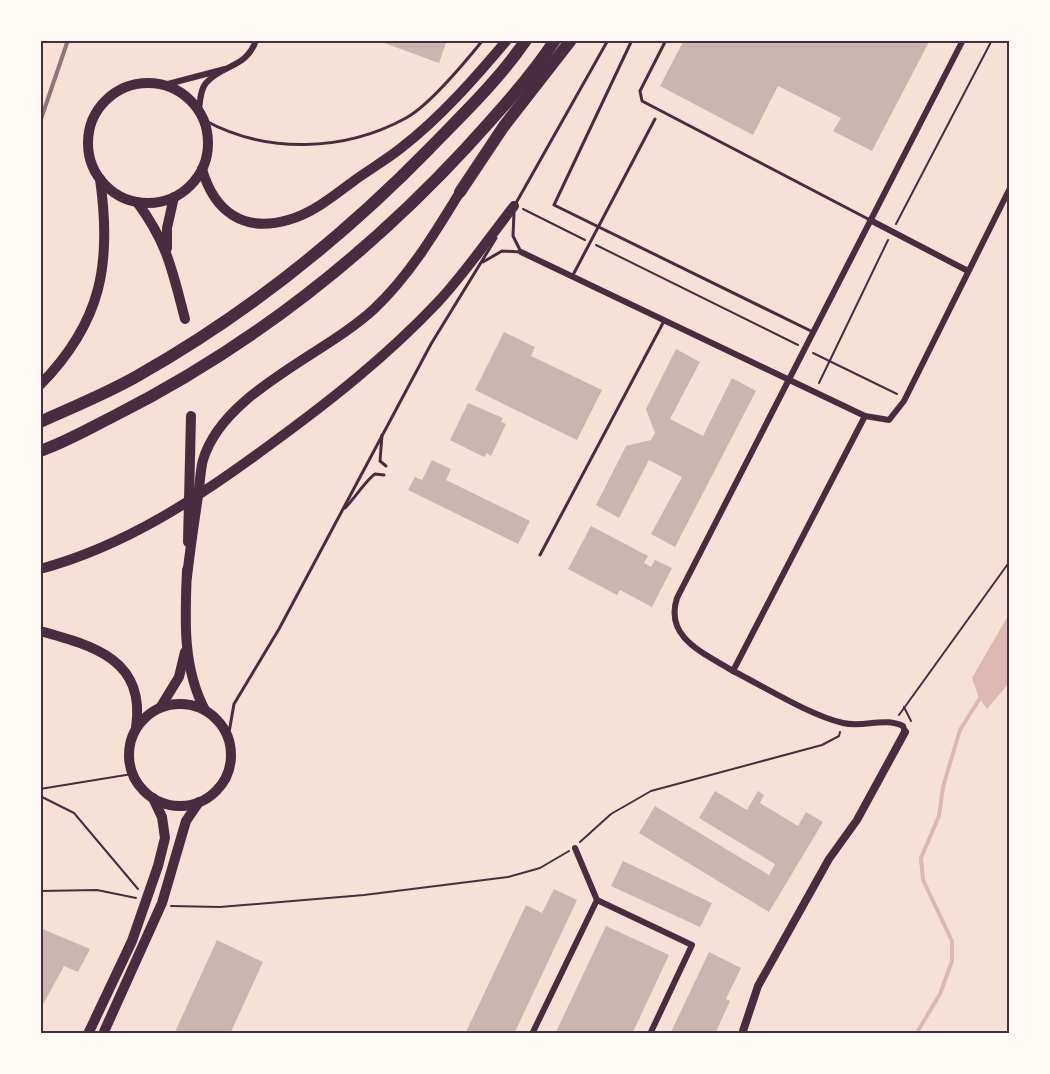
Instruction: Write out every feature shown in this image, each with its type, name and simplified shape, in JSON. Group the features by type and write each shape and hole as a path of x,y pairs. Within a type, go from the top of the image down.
{"highway":[{"path":"40,422 139,375 226,320 295,272 360,218 487,91 526,40"},
{"path":"40,452 148,399 241,343 310,293 377,237 433,184 503,108 555,40"},
{"path":"460,192 504,126 571,40"}],"main road":[{"path":"202,169 216,203 232,216 258,223 288,220 321,205 402,148 474,80 507,40"},
{"path":"146,83 164,85 178,91 201,116 208,136 208,153 195,180 174,197 156,203 137,202 123,198 100,179 91,163 88,144 91,126 99,109 111,96 128,87 146,83"},
{"path":"40,384 61,362 84,327 99,283 106,239 100,179"},
{"path":"187,577 203,459 220,427 237,407 257,390 339,338 375,308 424,250 460,192"},
{"path":"167,252 167,228 174,197"},
{"path":"137,202 158,231 167,252 185,319"},
{"path":"40,569 60,564 156,521 227,476 303,421 382,357 439,301 515,206"},
{"path":"103,1034 162,903 186,821 199,802 217,789 228,771 231,760 228,738 223,727 205,710 195,692 186,646 191,416"},
{"path":"40,631 78,641 115,662 127,673 135,687 139,708 128,758 132,774 141,788 153,798 176,805 199,802"},
{"path":"160,708 179,676 186,646"},
{"path":"136,728 146,716 160,708 183,704 205,710"},
{"path":"88,1034 132,941 165,838 162,817 153,798"}],"street":[{"path":"201,116 201,95 206,83 249,57 256,40"},
{"path":"742,1034 758,986 829,859 857,820 906,732 903,726 895,722 844,724 733,671 696,648 678,630 673,610 677,598 963,40"},
{"path":"164,85 231,67"},
{"path":"521,252 865,416 889,420 906,398 1010,188"},
{"path":"870,220 968,271"},
{"path":"733,671 865,416"},
{"path":"575,848 597,900 692,945 650,1034"},
{"path":"532,1034 597,900"}],"lane":[{"path":"201,116 239,136 307,147 359,136 407,118 460,69 483,40"},
{"path":"228,738 234,704 279,629 431,344 515,206 608,40"},
{"path":"632,40 554,205 813,332"},
{"path":"666,40 640,91 642,101 870,220"},
{"path":"572,276 655,119"},
{"path":"481,263 502,251 521,252 513,236 515,206"},
{"path":"540,555 664,321"},
{"path":"383,432 380,461 386,466"},
{"path":"341,511 362,492 370,477 375,474 384,475"}],"path":[{"path":"815,391 892,232 992,40"},
{"path":"515,206 906,398"},
{"path":"895,722 1010,561"},
{"path":"162,903 172,907 220,907 364,895 508,877 540,868 575,848 611,814 641,795 822,745 839,736 844,724"},
{"path":"40,789 132,774"},
{"path":"40,796 74,813 147,900"},
{"path":"40,891 98,890 147,900"}],"shaded area":[{"path":"1009,614 1009,683 987,709 979,698 972,678"}],"building":[{"path":"376,40 447,40 439,63"},
{"path":"684,40 930,40 872,151 833,131 841,118 778,86 753,135 660,86"},
{"path":"504,332 535,347 531,356 602,390 577,440 475,390"},
{"path":"676,349 700,362 670,419 703,436 732,378 756,391 675,547 651,534 682,477 649,460 619,518 596,505 626,446 651,440 655,433 646,409"},
{"path":"468,403 503,418 501,422 506,424 491,456 487,453 484,457 450,440"},
{"path":"432,460 451,469 446,480 530,521 518,544 408,490 415,477 422,480"},
{"path":"591,526 648,556 644,563 651,567 655,560 672,568 652,607 620,590 617,595 568,569"},
{"path":"715,791 747,810 758,791 764,795 760,803 798,826 806,812 823,822 769,912 639,833 655,806 769,875 775,864 699,818"},
{"path":"623,861 712,903 700,927 611,886"},
{"path":"554,889 577,900 514,1034 465,1034 526,905 542,913"},
{"path":"606,926 669,955 632,1034 555,1034"},
{"path":"40,928 90,949 78,972 64,966 40,1010"},
{"path":"217,940 263,962 230,1034 174,1034"},
{"path":"709,952 741,968 726,999 730,1001 715,1034 670,1034"}],"waterway":[{"path":"916,1034 940,994 952,961 952,941 923,880 921,858 939,816 943,787 960,730 982,695"}],"railway":[{"path":"40,122 68,40"}]}
